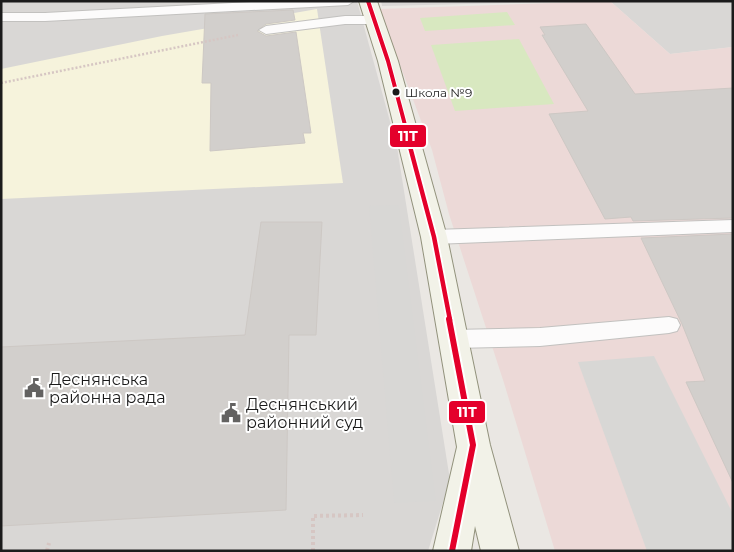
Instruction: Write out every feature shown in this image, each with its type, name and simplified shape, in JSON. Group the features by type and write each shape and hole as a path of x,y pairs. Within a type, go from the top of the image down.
{"main road":[{"path":"371,11 388,61 434,237 473,444 500,551"},
{"path":"452,551 473,444"}],"lane":[{"path":"1,17 45,17 348,1"},
{"path":"266,30 345,20 371,11"},
{"path":"434,237 733,226"},
{"path":"454,339 540,337 669,325"}],"path":[{"path":"1,83 266,30"},
{"path":"313,551 313,516 363,515"},
{"path":"47,551 49,543"}],"shaded area":[{"path":"1,1 357,1 397,147 450,480 428,551 1,551"},
{"path":"381,1 597,1 382,6"},
{"path":"610,1 733,1 733,47 670,54"},
{"path":"610,1 670,54 733,47 733,551 555,551 504,383 449,214 432,150 379,9"},
{"path":"317,9 343,183 1,199 1,69 162,36"},
{"path":"399,205 436,501 394,503 369,206"},
{"path":"654,356 733,514 733,551 647,551 578,362"}],"green space":[{"path":"507,12 515,25 425,31 420,18"},
{"path":"519,39 554,104 455,111 431,45"}],"building":[{"path":"293,10 295,20 266,24 257,31 266,36 296,32 311,133 303,133 305,143 210,151 211,83 202,83 205,14"},
{"path":"586,24 635,94 733,88 733,218 633,221 631,217 605,219 549,114 588,111 542,35 545,35 540,27"},
{"path":"261,222 322,222 316,335 289,335 286,510 1,526 1,347 245,335"},
{"path":"733,234 733,483 686,382 705,381 682,324 641,238"}],"transit line":[{"name":"11Т","path":"368,1 388,61 434,237 473,445 452,551"}],"place":[{"name":"Школа №9","path":"396,92"},
{"name":"Деснянська районна рада","path":"34,388"},
{"name":"Деснянський районний суд","path":"231,413"}]}
